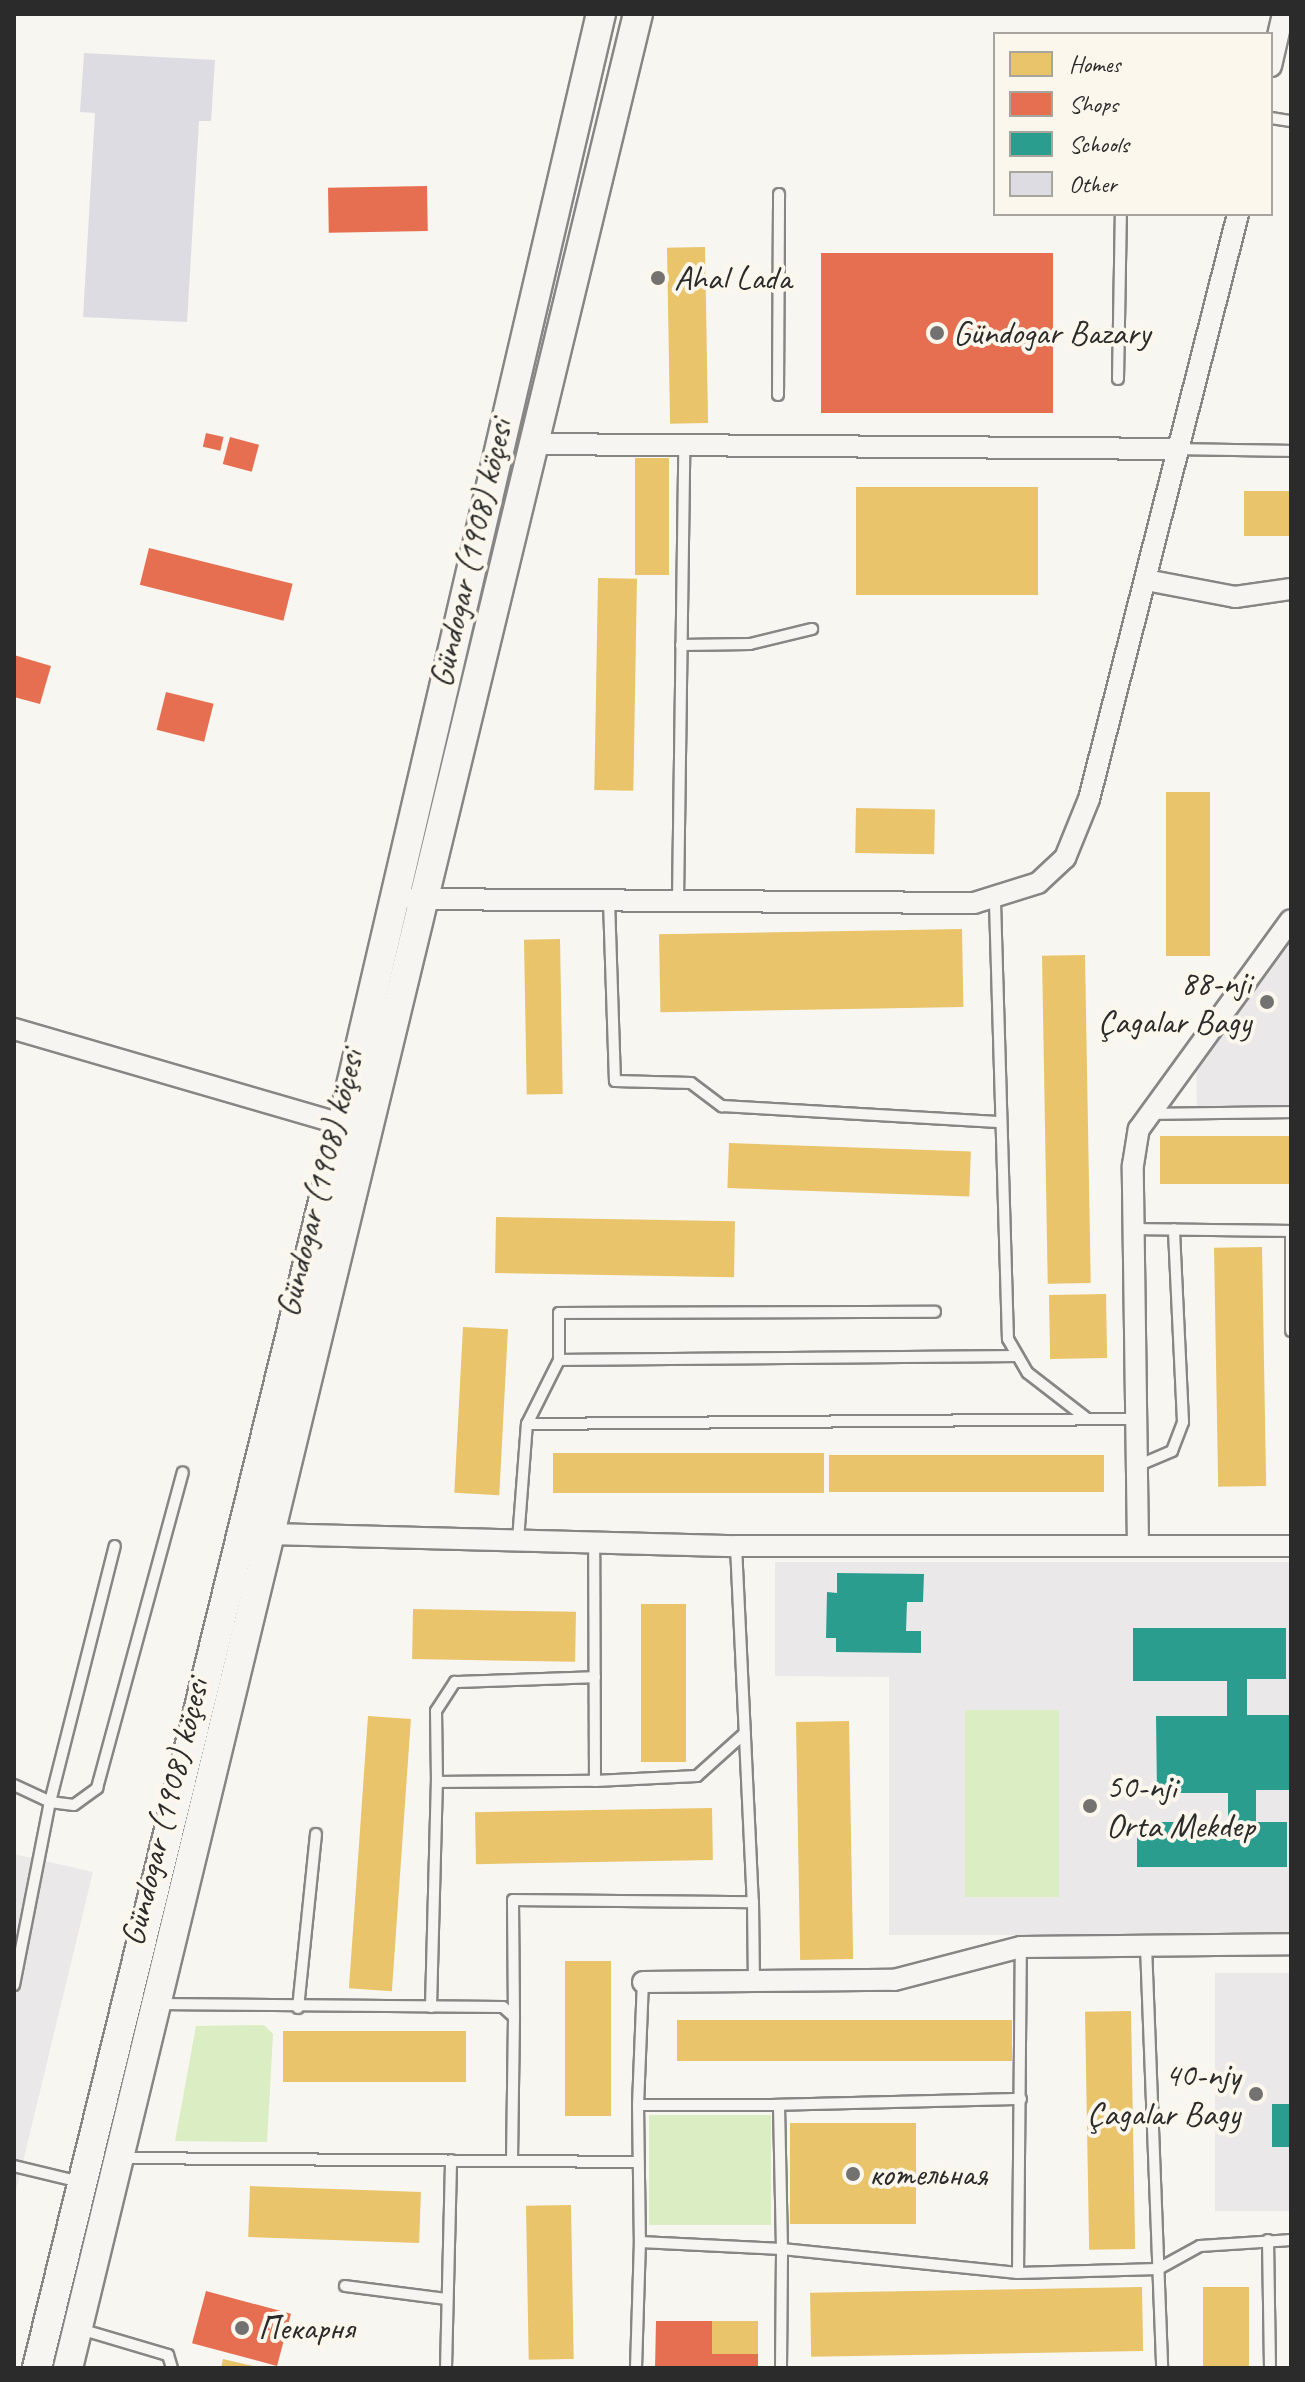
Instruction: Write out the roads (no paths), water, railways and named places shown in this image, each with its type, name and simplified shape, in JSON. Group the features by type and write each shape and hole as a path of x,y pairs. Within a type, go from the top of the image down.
{"main road":[{"name":"Gündogar (1908) köçesi","path":"68,2368 154,2004 393,896 601,14"},
{"name":"Gündogar (1908) köçesi","path":"37,2368 82,2182 425,900 532,444 638,14"}],"street":[{"path":"1273,57 1283,14"},
{"path":"393,896 425,900 995,902 1038,883 1065,858 1089,799 1237,216"},
{"path":"532,444 1177,449"},
{"path":"1146,580 1235,597 1291,589"},
{"path":"1138,1546 1133,1165 1148,1114 1291,920"},
{"path":"14,1029 342,1124"},
{"path":"256,1532 736,1546 1291,1546"},
{"path":"643,1982 894,1980 1021,1947 1291,1944"}],"lane":[{"path":"778,395 779,194"},
{"path":"1118,379 1121,216"},
{"path":"678,901 684,445"},
{"path":"1177,449 1291,451"},
{"path":"681,645 750,644 812,629"},
{"path":"609,901 615,1081 691,1083 722,1106 998,1122"},
{"path":"995,902 998,1122 1015,1356 1053,1397 1087,1419"},
{"path":"1148,1114 1291,1112"},
{"path":"1134,1229 1290,1231 1291,1331"},
{"path":"1136,1466 1172,1451 1183,1422 1174,1229"},
{"path":"518,1540 527,1424 559,1360 559,1313 935,1312"},
{"path":"559,1360 1015,1356"},
{"path":"527,1424 1136,1419"},
{"path":"14,1785 50,1802 74,1805 97,1788 183,1472"},
{"path":"594,1542 595,1781"},
{"path":"14,1985 50,1802 115,1546"},
{"path":"736,1546 754,1981"},
{"path":"431,2007 436,1711 455,1682 595,1677"},
{"path":"437,1782 595,1781 697,1776 745,1733"},
{"path":"298,2008 316,1834"},
{"path":"512,2161 513,1900 753,1902"},
{"path":"1146,1946 1162,2368"},
{"path":"1018,2273 1021,1947"},
{"path":"636,2368 640,2242 638,2105 643,1982"},
{"path":"154,2004 298,2008 503,2007 514,2017"},
{"path":"772,2105 1021,2099"},
{"path":"638,2105 779,2105 781,2368"},
{"path":"117,2158 638,2162"},
{"path":"446,2368 451,2160"},
{"path":"14,2166 82,2182"},
{"path":"1268,2240 1270,2368"},
{"path":"640,2242 782,2249 1018,2273 1158,2269 1200,2246 1291,2240"},
{"path":"345,2286 447,2299"},
{"path":"76,2328 168,2355 172,2368"}],"place":[{"name":"Ahal Lada","path":"658,278"},
{"name":"Gündogar Bazary","path":"937,333"},
{"name":"88-nji Çagalar Bagy","path":"1267,1002"},
{"name":"50-nji Orta Mekdep","path":"1090,1806"},
{"name":"40-njy Çagalar Bagy","path":"1256,2094"},
{"name":"котельная","path":"853,2174"},
{"name":"Пекарня","path":"242,2328"}]}
